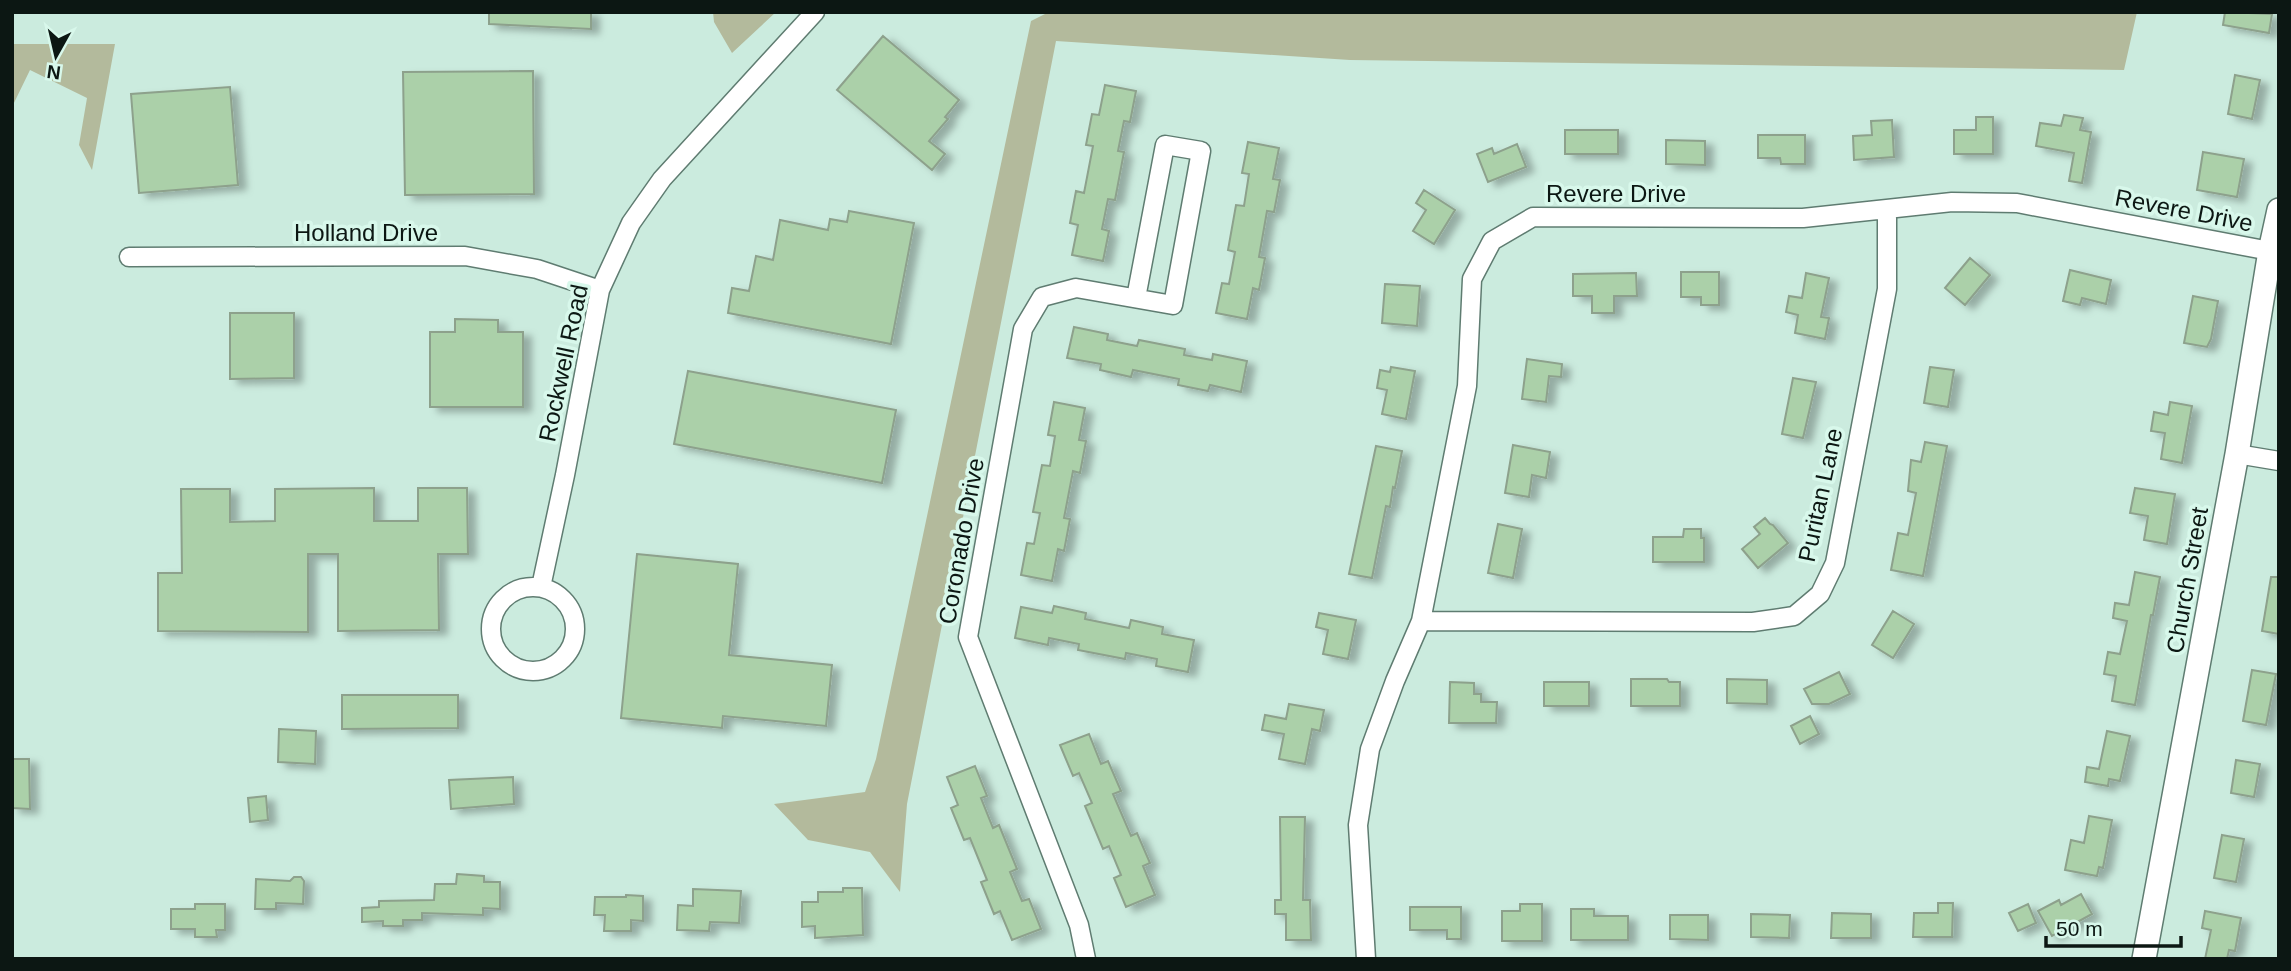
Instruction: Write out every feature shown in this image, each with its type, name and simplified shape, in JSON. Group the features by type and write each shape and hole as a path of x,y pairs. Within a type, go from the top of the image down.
{"street":[{"name":"Rockwell Road","path":"541,587 600,290 631,223 662,179 815,12"},
{"name":"Coronado Drive","path":"1086,959 1079,925 968,637 1023,329 1042,297 1076,288 1173,305 1201,151 1165,145 1136,298"},
{"name":"Revere Drive","path":"1366,959 1358,825 1367,762 1395,681 1421,621 1467,386 1472,279 1492,241 1533,217 1803,218 1952,202 2017,203 2270,251"},
{"name":"Puritan Lane","path":"1421,621 1753,622 1794,616 1820,594 1835,563 1887,289 1887,210"},
{"name":"Church Street","path":"2144,959 2279,210"},
{"name":"Holland Drive","path":"129,257 465,256 537,269 600,290"},
{"path":"2237,454 2279,461"},
{"path":"524,587 541,587 557,593 569,605 575,620 575,637 569,652 557,664 542,671 525,671 509,665 497,653 491,638 491,621 497,605 509,593 524,587"}],"green space":[{"path":"713,12 776,12 732,53 714,22"},
{"path":"1049,12 2137,12 2124,70 1350,60 1056,41 907,804 900,892 870,852 808,840 774,804 865,792 876,759 1031,21"},
{"path":"12,44 115,44 92,170 79,145 87,98 30,70 12,107"}],"building":[{"path":"489,12 591,12 591,29 489,24"},
{"path":"2225,12 2272,14 2269,33 2223,25"},
{"path":"883,36 959,100 945,117 948,119 929,141 945,154 932,170 837,90"},
{"path":"533,71 534,194 405,195 403,72"},
{"path":"2235,75 2260,80 2252,119 2228,114"},
{"path":"1105,85 1136,91 1130,122 1124,121 1118,151 1124,152 1115,200 1108,199 1102,229 1109,231 1103,261 1072,255 1078,225 1070,223 1076,191 1084,193 1093,146 1086,145 1092,114 1099,115"},
{"path":"230,87 238,185 139,193 131,94"},
{"path":"2064,115 2083,118 2080,130 2091,132 2082,183 2069,181 2074,153 2036,146 2040,123 2061,126"},
{"path":"1976,117 1993,117 1993,154 1954,154 1954,130 1976,130"},
{"path":"1892,120 1894,157 1854,160 1853,136 1872,135 1871,121"},
{"path":"1565,130 1618,130 1618,154 1565,154"},
{"path":"1758,135 1805,135 1805,164 1781,164 1780,158 1758,158"},
{"path":"1666,140 1705,141 1705,165 1666,164"},
{"path":"1248,142 1279,148 1273,179 1280,180 1274,212 1267,211 1259,257 1265,258 1259,290 1253,288 1247,319 1216,313 1222,283 1229,284 1235,252 1228,250 1236,205 1244,206 1249,174 1242,173"},
{"path":"1517,144 1526,167 1488,182 1477,154 1492,148 1494,154"},
{"path":"2203,152 2244,159 2237,197 2197,190"},
{"path":"1424,190 1455,210 1434,244 1413,231 1426,210 1416,203"},
{"path":"849,211 914,223 891,344 728,313 732,288 749,291 756,256 773,260 780,220 828,230 830,219 847,222"},
{"path":"1970,258 1990,275 1965,305 1945,288"},
{"path":"2070,270 2111,280 2106,304 2082,298 2080,305 2063,301"},
{"path":"1681,272 1719,272 1719,305 1701,305 1701,297 1681,297"},
{"path":"1636,273 1637,296 1614,296 1614,313 1592,313 1592,296 1573,296 1573,274"},
{"path":"1806,273 1829,278 1821,317 1829,318 1825,339 1795,333 1798,315 1786,312 1789,296 1802,298"},
{"path":"1385,284 1420,286 1417,326 1382,323"},
{"path":"2193,296 2218,301 2207,347 2184,343"},
{"path":"230,313 294,313 294,378 230,379"},
{"path":"455,319 498,320 498,332 523,332 523,407 430,407 430,332 455,332"},
{"path":"1074,327 1108,334 1107,340 1137,346 1139,340 1185,349 1184,355 1212,360 1213,354 1247,361 1241,392 1210,385 1208,391 1178,385 1179,379 1133,370 1131,377 1100,370 1101,364 1067,358"},
{"path":"1527,359 1562,364 1561,377 1549,376 1546,402 1522,399"},
{"path":"1391,367 1415,371 1406,419 1382,414 1387,390 1377,388 1380,370 1390,372"},
{"path":"1930,367 1954,370 1948,407 1924,403"},
{"path":"688,371 896,410 882,483 674,444"},
{"path":"1793,378 1816,382 1803,438 1782,434"},
{"path":"1054,402 1085,408 1079,440 1086,441 1080,473 1073,471 1064,518 1070,519 1064,551 1058,549 1052,581 1021,575 1027,543 1034,544 1040,513 1033,512 1042,465 1050,466 1055,436 1048,435"},
{"path":"2170,402 2192,406 2182,463 2161,459 2165,433 2151,431 2154,412 2168,415"},
{"path":"1925,442 1947,446 1923,576 1891,570 1898,533 1908,535 1916,493 1908,491 1911,460 1921,462"},
{"path":"1513,445 1550,452 1546,478 1532,475 1529,497 1505,493"},
{"path":"1376,446 1402,451 1390,507 1386,506 1372,578 1349,574"},
{"path":"374,488 374,521 418,521 418,488 467,488 468,554 438,554 439,630 338,631 338,554 308,554 308,632 158,631 158,573 182,573 181,489 230,489 230,522 275,521 275,489"},
{"path":"2135,488 2175,494 2167,544 2144,540 2148,516 2130,513"},
{"path":"1765,518 1788,543 1758,568 1742,549 1760,534 1754,527"},
{"path":"1498,524 1522,529 1513,578 1488,573"},
{"path":"1684,529 1701,529 1701,538 1704,538 1704,562 1653,562 1653,537 1683,537"},
{"path":"637,554 738,564 729,655 832,665 826,726 723,716 722,728 621,718"},
{"path":"2135,572 2160,577 2135,705 2112,701 2116,676 2104,674 2108,652 2120,654 2127,621 2113,618 2115,603 2129,605"},
{"path":"2271,577 2279,577 2279,634 2262,631"},
{"path":"1054,606 1086,613 1085,619 1129,628 1131,620 1163,627 1162,634 1194,640 1188,672 1156,666 1157,659 1126,653 1125,659 1078,650 1079,644 1049,638 1048,645 1015,638 1021,607 1052,613"},
{"path":"1893,611 1914,624 1893,658 1872,645"},
{"path":"1319,613 1356,620 1348,659 1323,654 1328,630 1316,627"},
{"path":"2252,670 2276,674 2266,725 2243,721"},
{"path":"1839,672 1850,694 1829,704 1812,704 1804,689"},
{"path":"1631,679 1667,679 1669,682 1680,682 1680,706 1631,706"},
{"path":"1727,679 1767,680 1767,704 1727,703"},
{"path":"1450,682 1474,683 1474,694 1481,694 1481,702 1497,702 1496,723 1449,723"},
{"path":"1544,682 1589,682 1589,706 1544,706"},
{"path":"342,695 458,695 458,728 342,729"},
{"path":"1289,704 1324,710 1320,731 1312,729 1305,764 1279,759 1284,734 1262,730 1265,715 1286,719"},
{"path":"1810,716 1819,734 1800,744 1791,726"},
{"path":"279,729 316,731 315,764 278,762"},
{"path":"2107,731 2130,736 2120,781 2109,779 2108,786 2085,782 2087,767 2099,769"},
{"path":"1089,734 1101,764 1108,761 1121,791 1113,794 1131,836 1137,833 1150,863 1143,866 1155,895 1126,907 1114,878 1121,875 1109,846 1103,849 1085,806 1092,803 1079,773 1073,776 1060,745"},
{"path":"12,759 29,759 30,809 12,808"},
{"path":"2236,760 2260,764 2254,797 2231,793"},
{"path":"975,766 987,796 981,798 993,828 999,825 1017,869 1010,872 1022,901 1029,899 1041,929 1012,940 1000,911 994,914 981,882 987,880 970,838 964,840 951,808 958,805 947,777"},
{"path":"513,777 514,804 451,809 449,780"},
{"path":"266,796 268,820 250,822 248,798"},
{"path":"2089,816 2112,820 2103,868 2099,867 2097,876 2065,870 2071,840 2084,843"},
{"path":"1280,817 1305,817 1303,900 1310,900 1311,940 1286,940 1286,914 1275,914 1275,900 1281,900"},
{"path":"2222,835 2244,839 2236,882 2214,878"},
{"path":"457,874 484,876 484,882 500,882 500,909 483,908 483,915 422,913 422,920 403,920 403,926 383,926 383,921 362,922 362,908 379,907 379,901 434,900 435,884 456,884"},
{"path":"294,877 301,877 304,881 303,904 276,903 276,909 255,909 256,879 290,881"},
{"path":"843,888 862,888 863,935 815,938 815,926 802,927 802,902 818,902 818,892 843,892"},
{"path":"693,889 741,891 739,923 710,922 709,931 677,930 678,905 693,906"},
{"path":"2081,894 2092,914 2052,936 2038,911 2059,900 2061,905"},
{"path":"643,896 643,921 631,920 631,931 604,931 605,915 594,915 595,897"},
{"path":"1938,903 1953,903 1952,937 1913,937 1914,913 1938,913"},
{"path":"195,904 225,904 225,930 216,930 217,937 195,937 195,929 171,929 171,909 195,909"},
{"path":"1520,904 1542,904 1542,941 1502,941 1502,911 1520,911"},
{"path":"2028,904 2036,923 2018,931 2009,913"},
{"path":"1410,907 1461,907 1461,939 1447,939 1447,930 1410,930"},
{"path":"1571,909 1594,909 1594,916 1628,916 1628,940 1571,940"},
{"path":"2205,911 2241,918 2235,951 2229,950 2227,959 2205,959 2211,930 2202,928"},
{"path":"1832,913 1871,914 1871,938 1831,938"},
{"path":"1751,914 1790,915 1789,938 1751,937"},
{"path":"1670,915 1708,915 1708,940 1670,939"}]}
